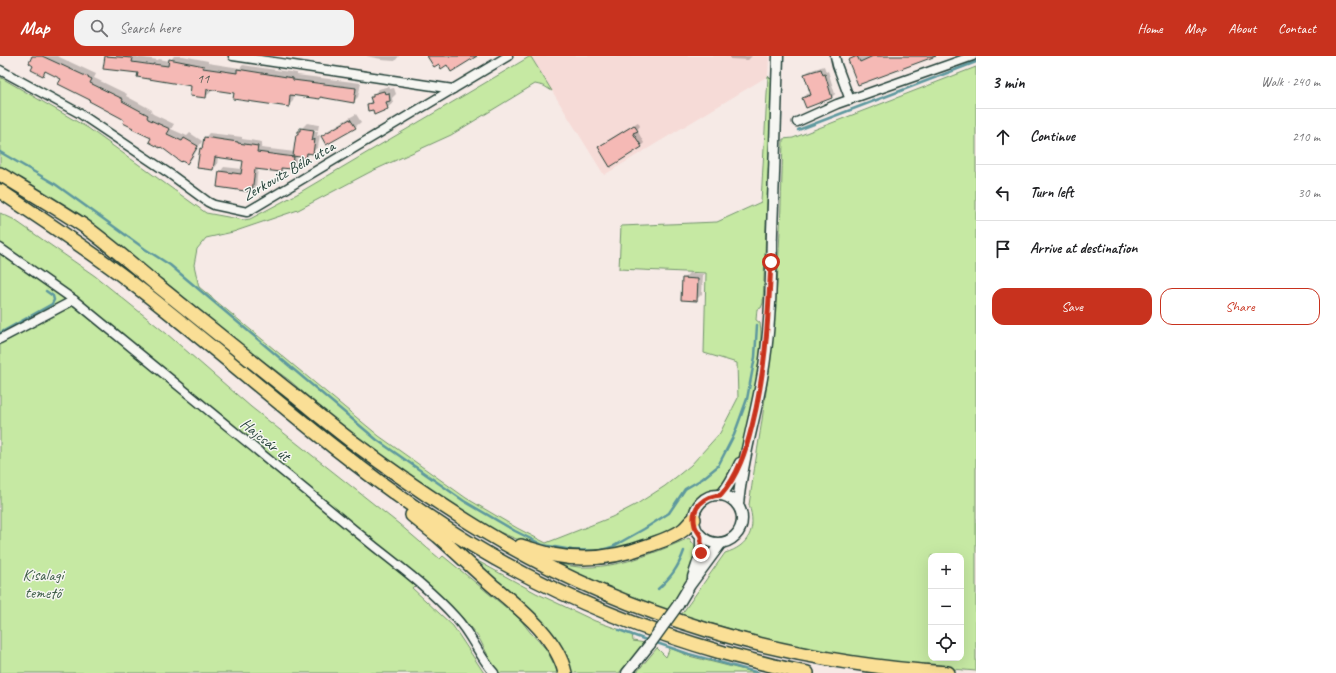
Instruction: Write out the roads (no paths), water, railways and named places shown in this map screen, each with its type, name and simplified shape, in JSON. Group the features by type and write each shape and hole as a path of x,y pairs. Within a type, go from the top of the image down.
{"highway":[{"path":"0,174 85,227 352,442 433,499 498,540 546,566 606,594 656,613 748,642 800,654 860,664 911,671 948,673"},
{"path":"0,191 137,286 379,483 426,516 478,548 511,567 573,598 629,621 694,644 744,659 807,673"},
{"path":"379,483 542,631 553,646 565,673"},
{"path":"498,540 552,555 571,558 599,558 638,550 663,540 683,530 694,519"}],"street":[{"path":"233,56 252,57 453,89"},
{"name":"Zerkovitz Béla utca","path":"0,70 80,113 170,174 208,202 214,205 247,212 508,56"},
{"path":"738,505 728,496 713,495 705,498 695,511 694,519 697,531 707,540 714,543 721,543 733,538 740,529 742,516 738,505 740,489 765,358 771,262 778,56"},
{"path":"835,56 837,66 850,100"},
{"path":"797,122 837,104 972,56"},
{"name":"Hajcsár út","path":"0,248 74,300 436,596 457,618 494,673"},
{"path":"0,339 74,300"},
{"path":"721,495 735,474 747,446"},
{"path":"690,585 701,553 701,536"},
{"path":"627,672 650,644 678,605 690,585 721,543"}],"waterway":[{"path":"798,130 976,62"},
{"path":"0,152 55,184 145,249 170,265 377,440 464,501 515,531 543,545 572,550 598,551 612,547 669,513 685,489 702,479 718,466 734,435 747,399 755,357 757,325"},
{"path":"0,333 52,304 54,300 53,296 46,291"},
{"path":"658,589 674,572 684,551"},
{"path":"619,630 649,641"},
{"path":"654,642 689,654 759,673"}],"park label":[{"name":"Kisalagi temető","path":"43,583"}]}
